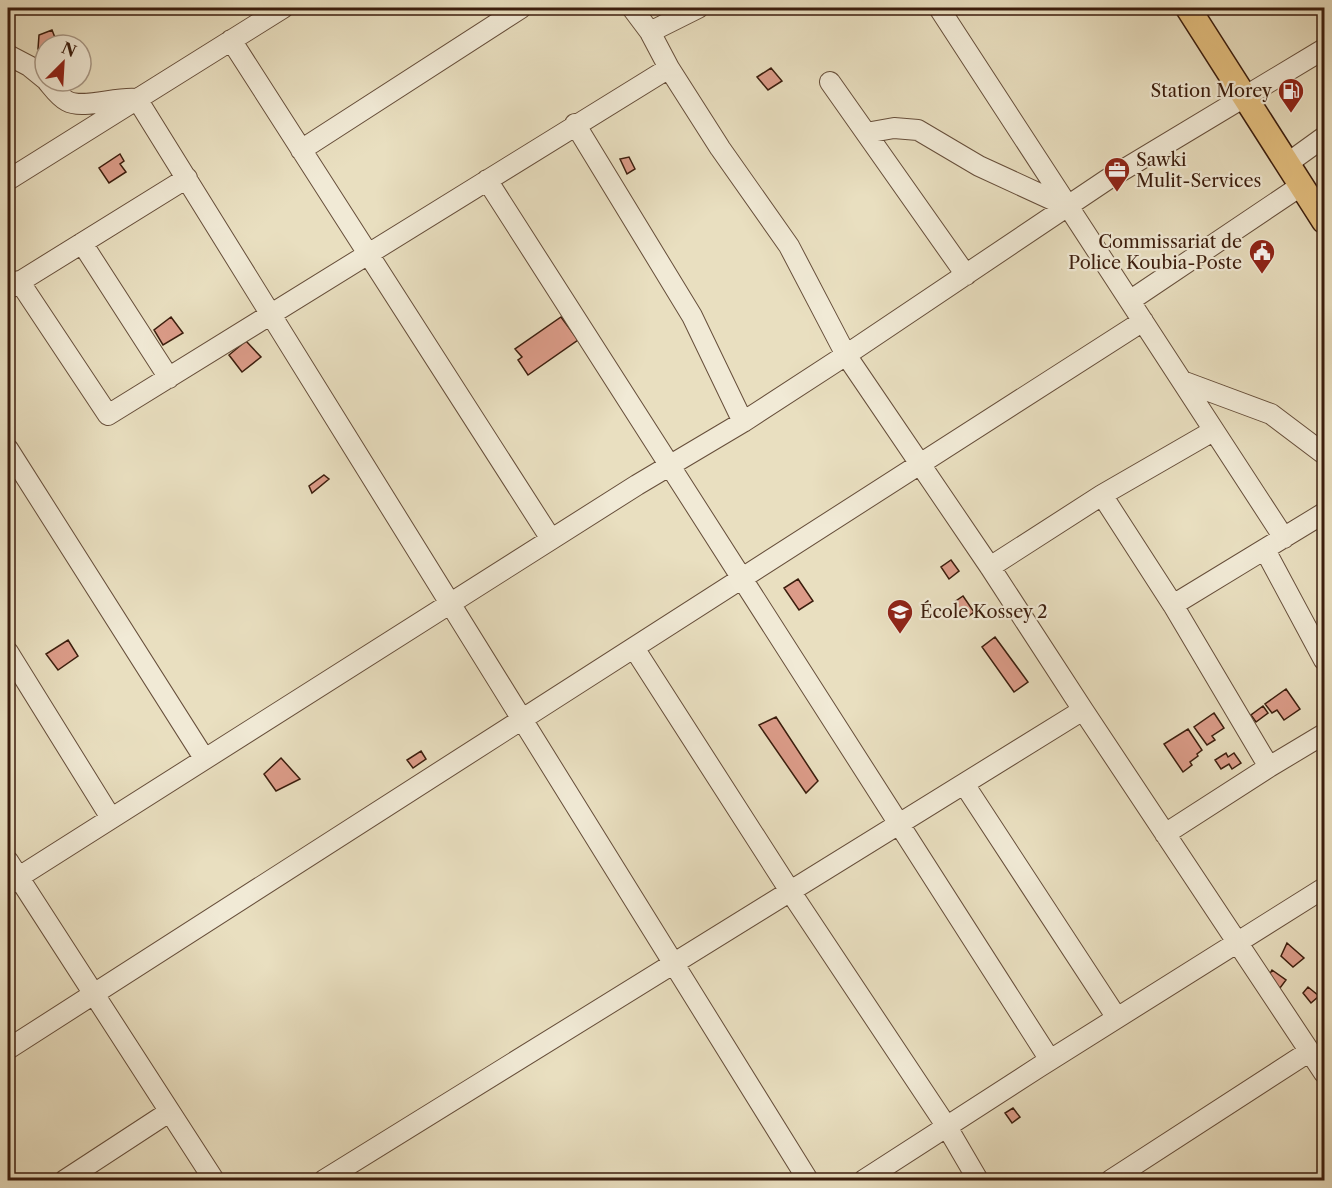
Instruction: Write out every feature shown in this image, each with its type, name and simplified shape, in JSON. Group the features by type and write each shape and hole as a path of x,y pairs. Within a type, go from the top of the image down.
{"main road":[{"path":"1188,8 1324,221"}],"street":[{"path":"8,180 283,8"},
{"path":"301,150 521,8"},
{"path":"632,8 650,32 669,68 720,148 789,246 846,355 919,466 990,567 1324,1073"},
{"path":"650,32 698,8"},
{"path":"939,8 1284,538"},
{"path":"231,40 551,539"},
{"path":"8,55 33,69"},
{"path":"214,1180 93,994 11,874 111,818 669,465 743,422 1108,179 1245,97 1322,56"},
{"path":"187,178 13,285 108,416 575,124 669,68"},
{"path":"830,82 966,275"},
{"path":"57,93 69,103 81,104 120,98 137,99"},
{"path":"137,99 808,1180"},
{"path":"575,124 692,316 743,422"},
{"path":"866,133 894,128 918,130 979,166 1068,207"},
{"path":"1288,163 1324,137"},
{"path":"487,180 1050,1060"},
{"path":"1131,300 1302,185"},
{"path":"82,243 169,378"},
{"path":"8,1049 1143,321"},
{"path":"1182,381 1271,414 1324,454"},
{"path":"990,567 1102,495 1213,430"},
{"path":"8,449 204,758"},
{"path":"1102,495 1173,605 1269,767"},
{"path":"1173,605 1324,513"},
{"path":"1265,550 1324,660"},
{"path":"634,648 790,891 947,1127 978,1180"},
{"path":"8,652 111,818"},
{"path":"324,1180 1083,710"},
{"path":"1165,834 1324,734"},
{"path":"964,784 1117,1018"},
{"path":"864,1180 1324,888"},
{"path":"1112,1180 1310,1051"},
{"path":"65,1180 170,1112"}],"building":[{"path":"771,68 782,81 768,90 757,77"},
{"path":"120,154 124,161 120,164 126,172 109,183 99,168"},
{"path":"629,157 635,169 627,174 620,159"},
{"path":"171,317 183,333 163,345 154,330"},
{"path":"561,317 578,340 528,375 518,360 522,357 515,349"},
{"path":"246,341 261,357 242,372 229,355"},
{"path":"324,475 329,479 312,493 309,486"},
{"path":"951,560 959,571 949,579 941,567"},
{"path":"798,579 813,601 799,610 784,588"},
{"path":"963,596 974,612 965,619 953,603"},
{"path":"995,637 1028,682 1014,692 982,647"},
{"path":"68,640 78,656 58,670 46,654"},
{"path":"1286,689 1300,709 1284,720 1277,710 1272,713 1265,704"},
{"path":"1263,706 1268,713 1256,722 1251,715"},
{"path":"1214,713 1224,728 1212,736 1215,740 1207,745 1194,727"},
{"path":"776,717 818,781 806,793 759,725"},
{"path":"1188,729 1202,750 1190,762 1192,765 1183,772 1164,744"},
{"path":"421,751 426,759 413,768 407,760"},
{"path":"1226,753 1228,757 1234,753 1241,763 1232,769 1229,764 1221,769 1215,760"},
{"path":"281,758 300,779 276,791 264,774"},
{"path":"1287,943 1304,958 1293,967 1281,956"},
{"path":"1272,970 1286,980 1277,992 1265,982"},
{"path":"1308,987 1319,996 1311,1003 1303,993"},
{"path":"1013,1108 1020,1117 1012,1123 1005,1113"}],"place":[{"name":"Station Morey","path":"1291,114"},
{"name":"Sawki Mulit-Services","path":"1117,193"},
{"name":"Commissariat de Police Koubia-Poste","path":"1262,275"},
{"name":"École Kossey 2","path":"900,635"}]}
